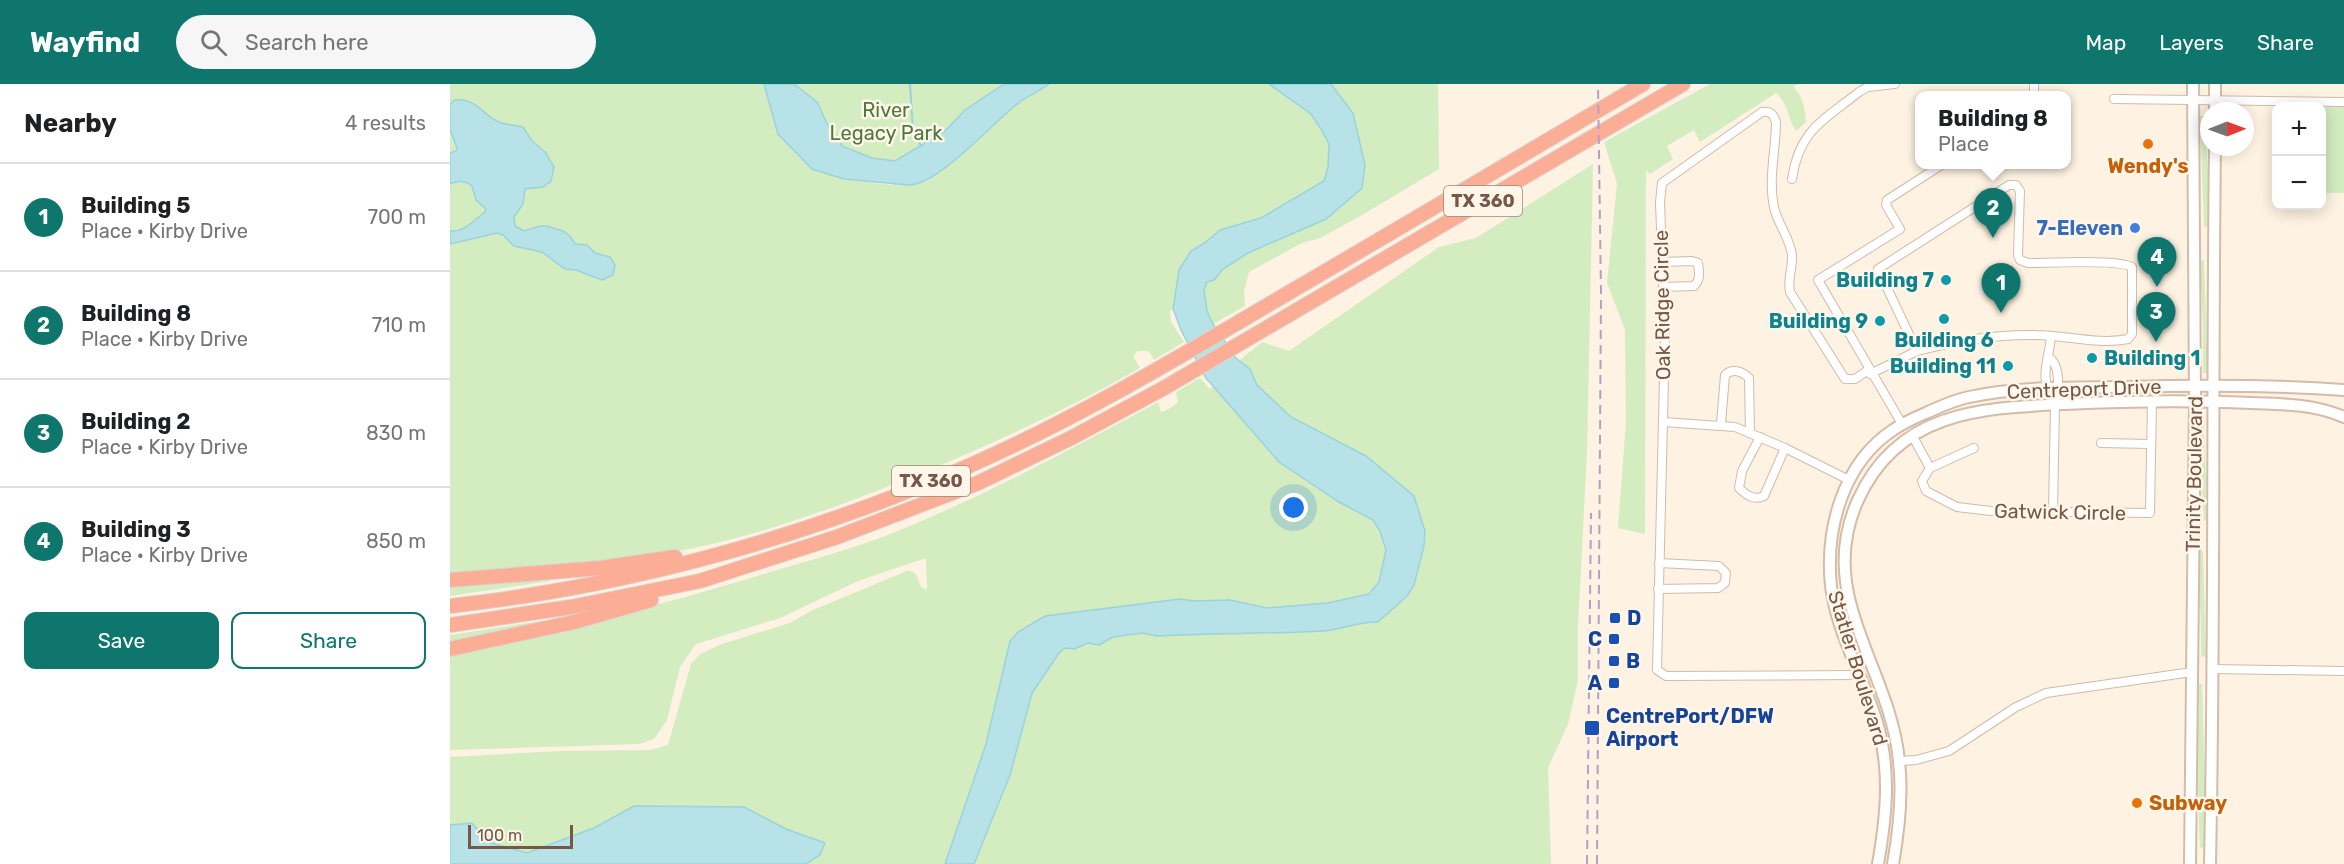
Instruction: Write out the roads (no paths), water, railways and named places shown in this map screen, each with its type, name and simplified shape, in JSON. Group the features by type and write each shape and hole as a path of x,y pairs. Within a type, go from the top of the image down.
{"highway":[{"name":"TX 360","path":"450,606 569,588 696,560 826,521 923,485 1036,434 1109,397 1643,84"},
{"name":"TX 360","path":"450,625 571,607 700,581 837,537 945,496 1074,437 1164,388 1683,84"},
{"path":"450,580 600,568 679,556 696,560"},
{"path":"450,649 574,621 689,589 700,581"}],"street":[{"path":"1792,179 1799,148 1811,130 1868,87 1895,84"},
{"name":"Trinity Boulevard","path":"2190,864 2195,401 2193,84"},
{"path":"2215,84 2215,102"},
{"path":"2114,99 2200,102"},
{"path":"2254,105 2344,102"},
{"name":"Oak Ridge Circle","path":"1859,675 1660,674 1657,670 1665,337 1660,202 1662,183 1762,112 1768,111 1773,114 1776,122 1772,190 1774,209 1790,245 1792,257 1788,283 1790,292 1845,379 1855,379 1869,372"},
{"name":"Trinity Boulevard","path":"2210,864 2214,534 2212,244 2215,156"},
{"path":"1912,435 1902,424 1869,372 1818,280 1900,229 1886,205 1887,200 1937,169"},
{"path":"1869,372 1917,351 1947,344 1992,338 2051,336 2106,341 2131,337 2133,270 2128,264 2028,263 2020,260 2018,255 2020,190 2016,185 2009,185 1878,269 1917,351"},
{"path":"1662,262 1692,261 1698,263 1699,273 1694,286 1663,288"},
{"path":"2051,336 2049,357 2045,366 2046,388 2055,404"},
{"path":"2049,357 2054,364 2058,388 2055,404 2053,512"},
{"path":"1721,424 1725,375 1739,372 1749,378 1750,432"},
{"name":"Centreport Drive","path":"1902,424 1967,397 1993,392 2046,388 2195,386 2344,390"},
{"name":"Gatwick Circle","path":"1912,435 1930,468 1922,481 1926,490 1957,507 1978,511 2150,513 2152,401"},
{"name":"Centreport Drive","path":"1912,435 1949,418 1970,412 2018,405 2213,401 2312,407 2344,417"},
{"path":"1663,422 1721,424 1750,432 1849,480"},
{"name":"Statler Boulevard","path":"1878,864 1885,823 1886,761 1878,727 1835,607 1831,585 1830,543 1835,515 1849,480 1861,459 1891,430 1902,424"},
{"name":"Statler Boulevard","path":"1893,864 1900,822 1899,761 1885,699 1850,604 1845,572 1845,543 1852,513 1863,489 1880,463 1912,435"},
{"path":"1760,437 1740,477 1739,488 1744,494 1758,498 1764,496 1785,448"},
{"path":"2102,443 2151,444"},
{"path":"1930,468 1974,448"},
{"path":"2194,534 2214,534"},
{"path":"1658,588 1718,588 1725,582 1726,573 1719,566 1659,563"},
{"path":"1835,607 1850,604"},
{"path":"1886,761 1916,760 1949,751 2016,707 2046,693 2213,669 2344,671"}],"water":[{"path":"764,84 794,84 817,102 830,130 838,137 842,146 872,158 895,161 944,132 965,110 1004,84 1049,84 1021,101 936,174 922,182 909,185 844,179 812,169 778,134"},
{"path":"1269,84 1331,84 1353,113 1365,165 1362,188 1326,219 1248,253 1223,269 1214,280 1207,282 1204,290 1207,311 1236,358 1250,369 1257,385 1291,417 1366,456 1414,496 1425,531 1424,546 1414,585 1407,596 1378,622 1324,631 1157,636 1142,633 1113,637 1099,645 1088,643 1074,649 1065,648 1059,653 1032,693 1010,775 974,864 945,864 986,744 1010,641 1018,632 1045,616 1180,599 1230,600 1267,608 1328,603 1369,594 1379,582 1386,550 1380,531 1373,520 1339,502 1279,462 1206,378 1181,330 1173,309 1179,270 1191,251 1220,230 1261,218 1324,181 1328,167 1329,144 1321,129 1311,114"},
{"path":"455,100 474,104 499,122 523,127 532,141 545,152 554,167 551,181 543,187 525,189 523,204 514,217 515,226 524,231 546,226 563,231 575,244 587,245 595,253 610,257 615,265 613,275 602,280 576,270 565,269 542,252 514,246 503,235 497,233 450,244 450,231 465,228 486,209 476,200 472,186 468,183 459,181 450,184 450,153 456,151 457,148 450,129 450,104"},
{"path":"634,806 744,807 786,829 825,843 820,855 806,864 450,864 450,825 472,823 488,842 527,853 594,828"}],"waterway":[{"path":"910,84 913,131 921,146"}],"railway":[{"path":"1597,864 1601,294 1598,84"},
{"path":"1587,864 1591,513"}],"place":[{"name":"Wendy's","path":"2148,144"},
{"name":"7-Eleven","path":"2135,228"},
{"name":"Building 8","path":"1993,238"},
{"name":"Building 7","path":"1946,280"},
{"name":"Building 3","path":"2157,287"},
{"name":"Building 5","path":"2001,313"},
{"name":"Building 6","path":"1944,319"},
{"name":"Building 9","path":"1880,321"},
{"name":"Building 2","path":"2156,342"},
{"name":"Building 1","path":"2092,358"},
{"name":"Building 11","path":"2008,366"},
{"name":"D","path":"1615,618"},
{"name":"C","path":"1614,639"},
{"name":"B","path":"1614,661"},
{"name":"A","path":"1614,683"},
{"name":"CentrePort/DFW Airport","path":"1592,728"},
{"name":"Subway","path":"2137,803"}],"park label":[{"name":"River Legacy Park","path":"886,122"}]}
